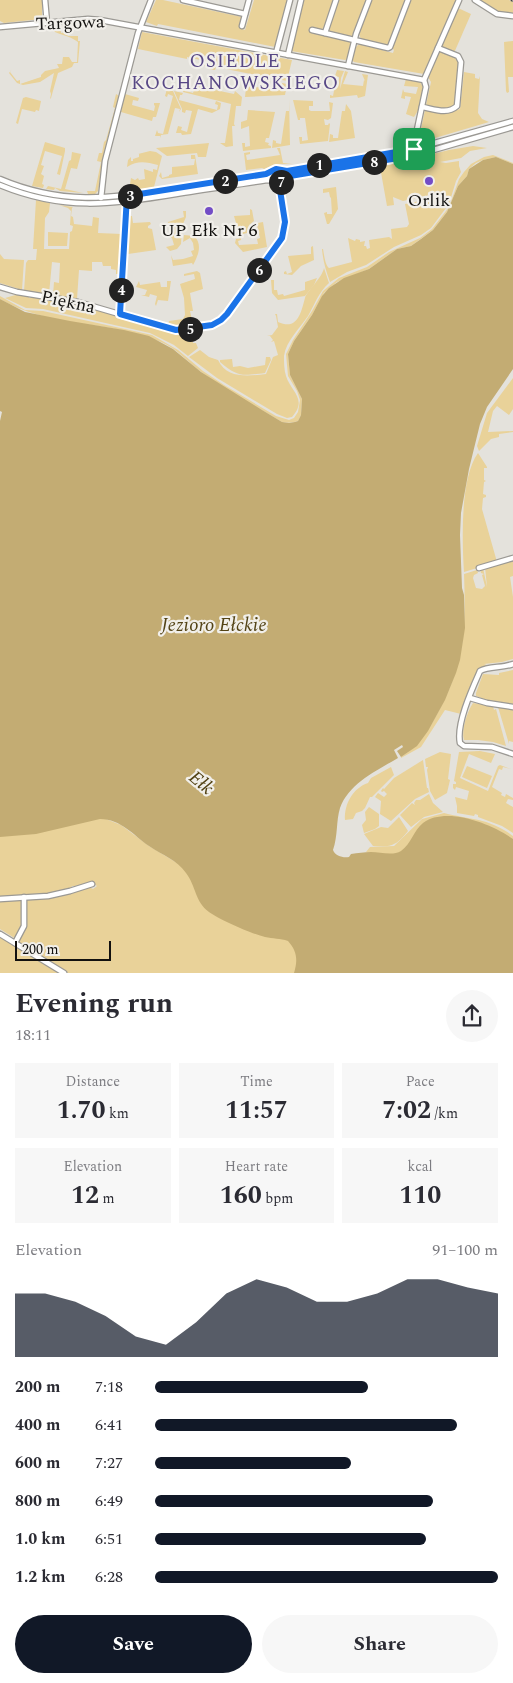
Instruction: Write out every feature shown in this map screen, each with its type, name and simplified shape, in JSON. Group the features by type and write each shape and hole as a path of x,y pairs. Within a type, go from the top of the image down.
{"street":[{"path":"45,0 46,23"},
{"path":"101,198 105,161 140,27 151,0"},
{"path":"187,0 217,5 245,14"},
{"path":"242,26 249,0"},
{"path":"276,53 290,0"},
{"path":"288,55 301,0"},
{"path":"325,33 336,0"},
{"path":"348,66 354,40 369,0"},
{"path":"312,30 385,49 390,46 408,0"},
{"path":"415,152 414,144 426,87 424,80 459,0"},
{"path":"475,0 494,13 513,16"},
{"name":"Targowa","path":"0,27 95,19 424,80"},
{"path":"280,35 291,38"},
{"path":"422,107 445,112 457,106 461,62 458,56 438,48"},
{"path":"0,179 25,188 56,195 101,198 127,196 266,174 276,170 287,171 415,152 513,120"},
{"path":"0,185 31,196 63,202 93,204 127,202 267,180 281,180 290,176 415,152 513,126"},
{"path":"276,170 283,174 281,180"},
{"path":"274,180 271,176 276,170"},
{"name":"Piękna","path":"274,180 280,190"},
{"name":"Piękna","path":"0,286 13,292 64,299 176,330 206,326 221,320 227,314 282,238 285,222 280,190 281,180"},
{"path":"120,314 127,196"},
{"path":"479,568 513,558"},
{"path":"513,664 481,670 470,698 459,738 461,744 466,746 488,746 513,754"},
{"path":"470,698 513,707"},
{"path":"0,899 59,894 92,884"},
{"path":"15,943 24,926 24,897"},
{"path":"0,934 64,973"}],"shaded area":[{"path":"0,0 42,0 42,19 4,23 0,21"},
{"path":"156,0 242,17 240,28 245,30 254,0 288,0 275,47 158,24 157,26 146,22"},
{"path":"304,0 334,0 324,27 321,30 312,28 311,33 351,41 348,59 291,51"},
{"path":"339,0 366,0 352,36 331,32 328,29"},
{"path":"372,0 406,0 388,45 385,46 361,39 359,34"},
{"path":"411,0 456,0 424,74 354,62 352,60 355,48 359,44 393,53 394,50 392,48"},
{"path":"479,0 509,0 513,2 513,14 498,12"},
{"path":"458,8 471,14 454,53 441,47"},
{"path":"60,26 61,33 67,32 68,36 78,36 78,41 80,41 78,63 74,63 72,67 58,73 50,99 54,73 40,82 20,84 41,77 45,71 59,68 57,64 62,64 63,57 69,57 72,62 77,62 78,42 49,28"},
{"path":"142,32 292,60 287,81 216,67 215,70 208,69 209,67 204,66 205,61 138,49"},
{"path":"513,41 513,77 508,77 509,92 507,93 504,42"},
{"path":"439,51 457,59 460,63 455,106 445,109 426,105 431,82 428,77"},
{"path":"12,69 10,72 17,81 20,80 20,84 17,83 9,73"},
{"path":"337,70 344,71 340,89 345,71 348,72 343,84 363,86 365,81 362,74 368,75 365,96 358,98 357,95 330,98 330,95 333,96 336,80 340,85 337,81 339,77 335,76"},
{"path":"464,72 475,74 475,78 479,79 480,76 478,113 482,119 489,122 418,143 425,110 445,114 460,109"},
{"path":"247,78 253,79 253,82 248,81 247,86 282,90 282,83 287,84 285,95 245,97"},
{"path":"406,79 420,82 423,87 419,109 414,117 406,114 411,97 405,96 405,99 401,98 403,89 404,92 416,94 418,87 404,86"},
{"path":"198,84 201,87 234,94 235,91 242,97 241,106 236,106 235,126 232,126 233,146 226,147 220,143 225,143 231,104 183,92 184,88 186,91 193,93"},
{"path":"167,89 173,91 181,109 179,112 180,109 175,108 168,134 161,135 160,138 160,136 155,136 157,130 158,133 163,134 173,96 168,94 167,97 165,96"},
{"path":"174,91 183,93 180,95 179,100 217,110 218,105 215,104 216,101 221,103 220,109 212,113 198,109 191,134 182,135 181,133 176,133 178,126 182,127 181,130 187,132 192,111 186,110 185,113 182,112"},
{"path":"116,94 119,96 103,160 98,191 95,194 88,194 87,191 95,191 101,162 97,161 106,140 115,108 113,107"},
{"path":"125,94 139,98 138,101 133,100 132,105 154,111 154,103 160,103 156,117 153,117 152,121 121,112"},
{"path":"23,98 41,101 39,111 22,109 18,124 16,123"},
{"path":"289,99 290,145 272,148 273,140 281,144 286,111 289,111"},
{"path":"293,100 313,101 313,106 309,106 311,111 330,111 329,102 333,103 331,118 328,120 324,119 325,125 330,124 328,141 300,144 299,137 302,137 302,141 308,140 305,118 298,120"},
{"path":"346,104 351,111 355,138 329,142 330,134 333,135 333,138 338,138 342,111 345,111"},
{"path":"248,110 275,112 269,138 266,138 265,142 269,143 268,145 271,148 243,151 242,143 245,143 245,147 250,146 249,126 241,129 241,122 247,120"},
{"path":"45,142 65,148 65,151 60,175 57,174 62,156 45,151 41,165 44,166 41,174 44,176 43,188 32,186"},
{"path":"209,143 206,157 198,157 197,153 167,156 156,148"},
{"path":"473,146 487,148 470,151 461,158 440,162 459,161 461,172 456,181 449,204 431,228 421,235 394,247 366,265 347,272 330,282 322,249 329,268 352,262 348,238 355,241 356,239 360,240 360,242 365,241 364,246 367,249 370,248 369,240 389,237 392,239 391,229 407,227 409,224 405,204 425,200 427,208 426,203 441,198 438,193 403,201 393,197 394,205 387,206 380,167"},
{"path":"277,148 280,148 283,163 292,164 276,164 264,169 246,170 244,153 250,152 250,154 246,155 247,160 280,155"},
{"path":"150,151 162,156 154,187 129,191 131,178 135,180 138,178 139,180 145,179 144,169 153,172 153,169 157,170 158,165 142,162 127,167 128,160 131,157 131,161 133,161 133,159 139,157 138,154"},
{"path":"72,152 81,154 77,169 71,168 65,189 83,193 60,191 55,188 54,190 46,189 48,186 61,189"},
{"path":"191,155 195,155 198,174 162,179 159,176 161,172 162,178 172,174 172,167 194,165 195,159 191,159"},
{"path":"493,155 513,164 496,157 476,163 469,169 467,176 458,186 447,212 433,230 411,246 397,249 369,269 337,282 324,293 288,354 290,375 302,399 301,415 296,422 282,422 252,405 213,381 173,349 161,342 121,330 38,315 19,308 0,299 0,296 25,310 43,311 152,335 178,350 203,371 224,385 276,416 289,420 294,418 298,412 300,400 288,376 286,354 323,291 339,278 367,267 389,252 420,238 432,229 449,207 459,179 464,172 471,164 484,157"},
{"path":"336,187 338,209 329,224 327,224 324,213 332,214 331,198 329,192 323,193 323,189"},
{"path":"36,200 50,203 49,212 45,218 44,249 69,249 70,232 73,226 70,225 71,211 59,205 73,207 71,216 73,217 74,224 92,226 93,217 99,218 98,233 122,234 124,215 120,274 116,274 116,270 111,269 111,266 103,266 102,262 92,262 92,271 79,270 77,299 53,295 54,282 59,283 60,263 52,262 49,294 24,291 26,263 28,260 36,260 37,249 33,249"},
{"path":"250,209 252,210 254,221 249,225 247,233 231,237 231,234 237,233 238,230 234,216 250,215"},
{"path":"183,211 186,211 186,217 182,226 181,244 177,249 170,251 166,247 174,245 168,222 184,217"},
{"path":"130,216 132,216 133,223 150,222 151,224 148,228 152,229 156,250 128,254 128,261 126,261"},
{"path":"263,222 267,247 243,252 235,243 236,239 241,238 238,241 239,245 258,244 257,239 260,238 257,225 252,226 250,229 250,227 253,224"},
{"path":"48,232 68,233 67,246 48,246"},
{"path":"184,235 194,236 197,239 199,246 198,254 193,265 192,263 173,266 171,255 173,260 193,256 191,251 194,250 193,243 190,238 183,242"},
{"path":"313,246 314,260 301,266 292,275 284,274 286,271 287,274 292,272 288,256 311,254 311,247"},
{"path":"0,254 4,259 24,260 22,290 0,283"},
{"path":"324,268 329,283 285,350 284,369 288,382 297,396 299,405 292,417 287,418 277,414 217,378 189,357 200,350 209,357 218,360 222,366 232,373 239,375 266,374 273,357 278,355 274,341 271,342 273,340 270,336 267,336 272,335 278,327 275,314 277,314 278,322 285,324 290,324 298,319 306,295"},
{"path":"197,271 200,273 203,289 190,293 193,311 190,311 193,324 168,326 169,321 183,319 185,315 184,298 180,284 195,279 194,274 184,276 184,274"},
{"path":"317,278 305,296 278,300 272,293 271,280 274,280 274,290 277,290 278,295 283,294 284,296 305,290 305,282"},
{"path":"139,281 140,285 160,282 161,287 167,287 167,281 171,281 168,301 158,300 156,306 157,296 150,294 149,297 141,295 145,295 147,290 136,287"},
{"path":"19,294 29,296 29,298 42,298 42,300 50,301 51,299 71,302 170,330 170,333 175,334 176,331 177,334 194,332 194,335 192,335 193,343 196,343 198,348 188,356 174,345 150,333 43,309 26,308 5,298"},
{"path":"266,357 270,357 271,360 265,373 257,374 245,375 236,373 220,362 220,360 232,359 233,367 248,368 265,365"},
{"path":"513,378 513,409 509,415 497,406 493,411 488,432 513,432 499,434 499,437 491,439 479,451 477,446 487,413"},
{"path":"478,453 487,467 484,468 484,480 486,481 484,482 483,494 486,497 483,498 482,509 497,562 464,572 463,527 465,493 472,464"},
{"path":"513,559 513,576 510,577 513,597 513,659 484,664 487,667 479,670 461,714 445,710 421,747 401,758 426,733 446,696 453,678 462,646 464,629 464,574 477,570 478,573 473,578 476,588 482,589 485,586 482,575 484,574 481,573 480,569 483,568 487,587 485,567"},
{"path":"513,670 513,705 476,696 483,674 499,675 499,673"},
{"path":"473,703 493,706 494,710 496,709 506,746 493,742 464,740 465,721"},
{"path":"498,707 513,709 513,742 509,741 509,744"},
{"path":"480,751 495,754 491,763 469,754 460,778 488,791 498,766 500,765 511,769 503,767 502,770 499,769 492,787 502,793 501,795 505,797 506,794 513,798 513,800 508,799 506,803 513,807 513,833 502,826 478,817 478,815 457,813 455,797 467,800 469,791 456,787 455,790 453,788 453,784 456,784 454,781 459,752"},
{"path":"440,752 451,754 448,779 450,780 447,793 435,800 430,791 428,767 426,767 425,759"},
{"path":"423,760 429,792 415,799 391,821 380,814 381,801 375,797 378,793 384,797 387,794 381,791 383,788 394,778"},
{"path":"467,766 492,776 487,788 462,777"},
{"path":"391,767 394,775 370,797 365,808 356,813 353,819 345,820 346,808 350,797 368,783 371,778"},
{"path":"429,794 433,803 443,812 424,817 411,827 400,815 412,803 415,805 416,800 420,800"},
{"path":"369,807 379,814 379,826 364,833 362,825 366,820 365,812"},
{"path":"444,813 480,820 496,826 513,836 513,862 412,858 366,852 370,847 394,846 422,819"},
{"path":"399,817 408,831 404,836 397,843 373,846 364,834 381,827 388,828"},
{"path":"106,819 121,825 149,846 288,930 303,973 68,973 18,944 27,926 26,902 28,899 48,898 89,887 93,889 97,886 91,882 48,893 0,897 0,829"},
{"path":"0,900 22,900 23,927 16,939 0,929"},
{"path":"0,936 61,973 0,973"}],"water":[{"name":"Jezioro Ełckie","path":"496,157 513,164 513,369 487,407 480,424 469,469 461,513 460,535 465,628 460,660 445,700 428,731 417,746 401,757 397,751 403,747 402,745 394,750 398,758 357,784 344,799 340,808 333,850 337,855 344,857 363,852 390,854 398,852 407,845 423,823 433,818 444,816 469,819 481,823 513,839 513,973 294,973 296,956 288,941 252,933 228,923 209,912 201,904 189,878 182,868 121,825 100,819 36,834 0,837 0,421 2,412 0,411 0,299 25,312 149,336 173,349 201,372 282,422 295,422 298,421 301,415 302,399 290,375 288,354 322,296 329,288 344,278 369,269 397,249 411,246 433,230 447,212 458,186 467,176 469,169 483,160"}],"place":[{"name":"Orlik","path":"429,181"},
{"name":"UP Ełk Nr 6","path":"209,211"}],"district":[{"name":"OSIEDLE KOCHANOWSKIEGO","path":"235,72"}],"route":[{"path":"414,149 416,155 290,176 281,180 280,190 285,222 282,238 227,314 218,322 212,325 176,330 120,314 127,196 266,174 276,169 287,171 414,149"}],"water label":[{"name":"Ełk","path":"201,783"}]}
